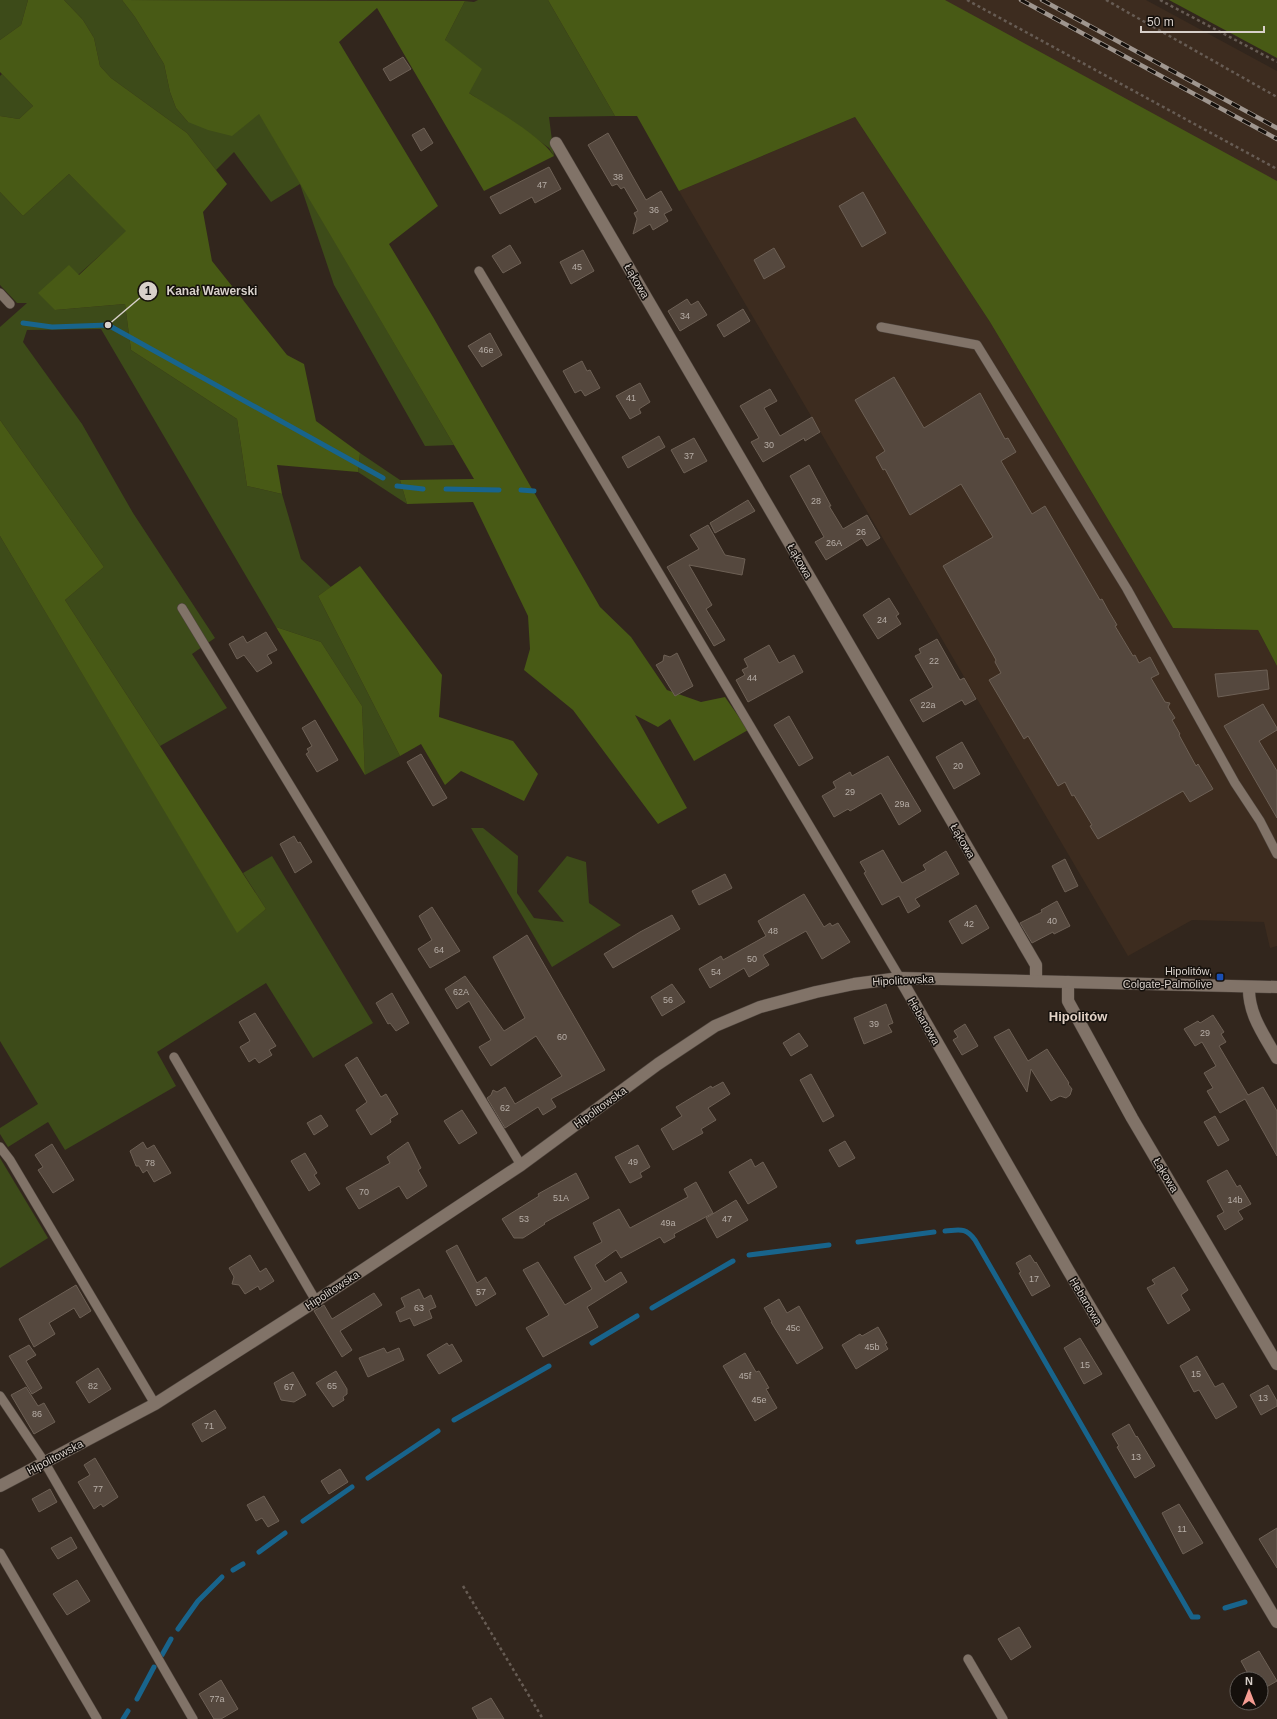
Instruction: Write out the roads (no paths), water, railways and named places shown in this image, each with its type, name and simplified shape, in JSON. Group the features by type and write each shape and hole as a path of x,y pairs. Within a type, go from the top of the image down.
{"street":[{"name":"Łąkowa","path":"556,143 1036,965 1036,980"},
{"name":"Hipolitowska","path":"0,1486 155,1404 316,1301 521,1165 658,1064 725,1022 760,1007 816,992 854,984 900,978 1036,980 1277,987"},
{"name":"Hebanowa","path":"900,978 1068,1270 1277,1622"},
{"name":"Łąkowa","path":"1068,982 1068,1001 1128,1111 1277,1364"},
{"path":"1248,986 1248,999 1252,1015 1277,1058"}],"lane":[{"path":"479,271 900,978"},
{"path":"0,293 10,304"},
{"path":"881,327 977,345 1126,588 1235,783 1260,821 1277,854"},
{"path":"182,608 521,1165"},
{"path":"174,1057 316,1301"},
{"path":"0,1147 10,1160 155,1404"},
{"path":"0,1396 45,1463 193,1719"},
{"path":"0,1553 97,1719"},
{"path":"968,1660 1003,1719"}],"waterway":[{"path":"23,323 52,327 108,325 383,478"},
{"path":"397,486 423,489"},
{"path":"446,489 499,490"},
{"path":"521,490 534,491"},
{"path":"945,1231 962,1230 968,1233 975,1240 1192,1617 1198,1617"},
{"path":"858,1242 934,1232"},
{"path":"749,1255 829,1245"},
{"path":"652,1308 733,1261"},
{"path":"592,1343 637,1316"},
{"path":"454,1420 549,1366"},
{"path":"368,1478 438,1431"},
{"path":"303,1521 352,1487"},
{"path":"259,1552 285,1533"},
{"path":"233,1570 243,1564"},
{"path":"178,1629 198,1601 222,1577"},
{"path":"1225,1608 1245,1602"},
{"path":"162,1655 171,1639"},
{"path":"137,1699 154,1667"},
{"path":"123,1719 128,1711"}],"railway":[{"path":"1021,0 1277,139"},
{"path":"1042,0 1277,128"}],"place":[{"name":"Kanał Wawerski","path":"108,325"},
{"name":"Hipolitów, Colgate-Palmolive","path":"1220,977"}],"district":[{"name":"Hipolitów","path":"1078,1016"}]}
